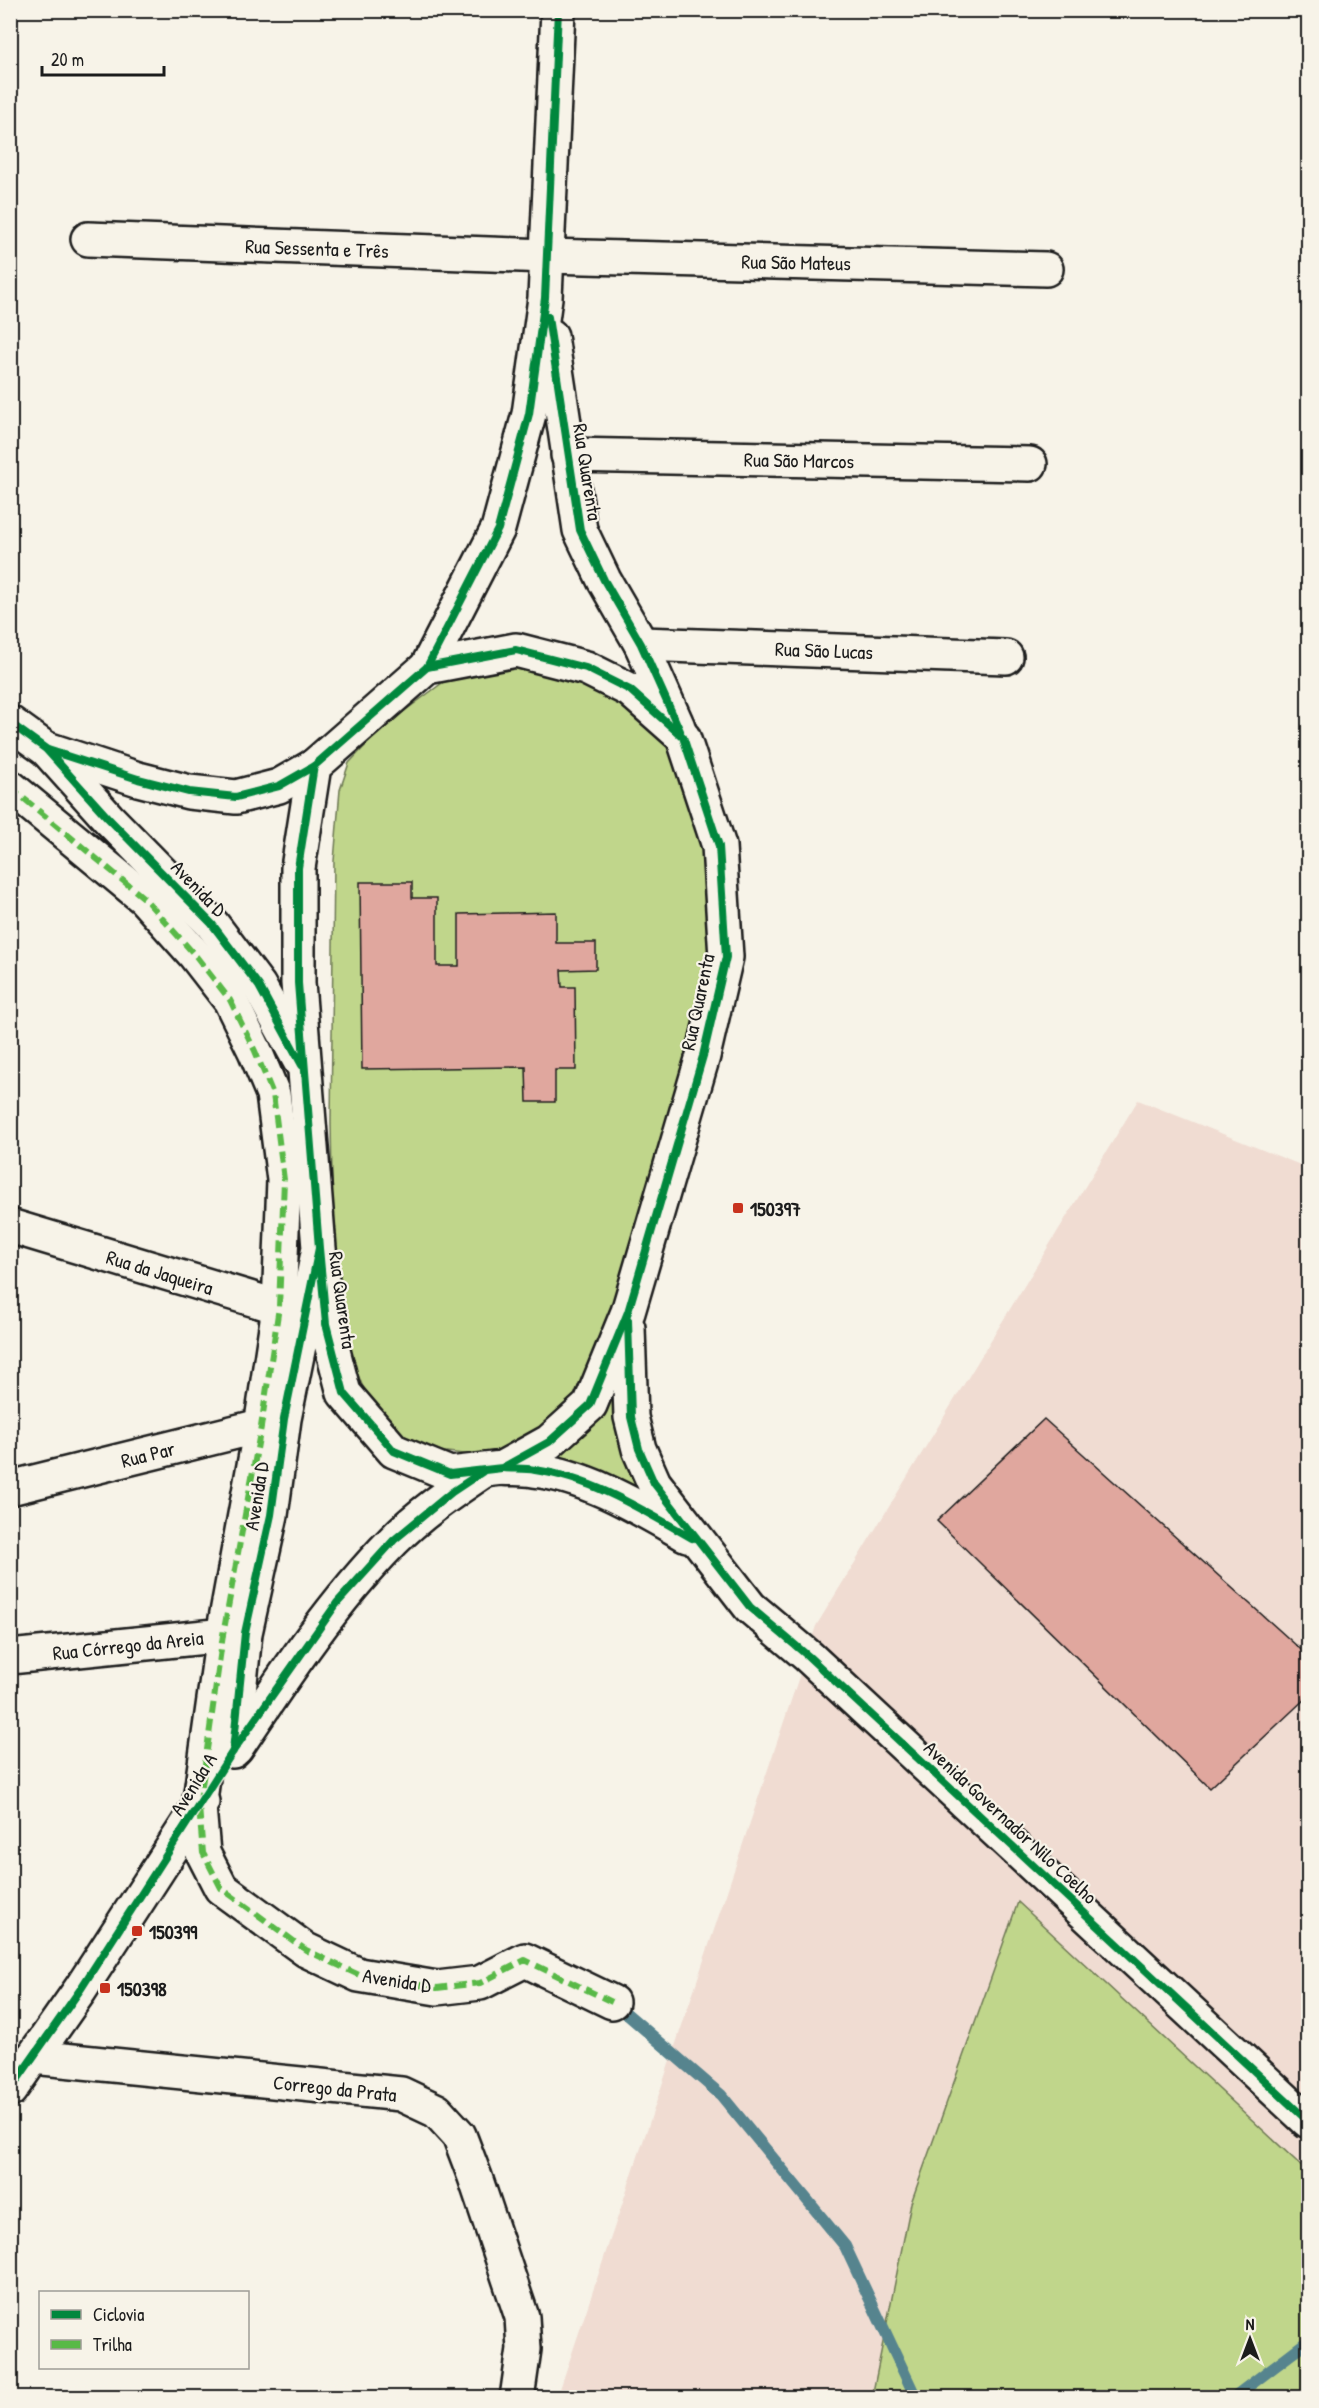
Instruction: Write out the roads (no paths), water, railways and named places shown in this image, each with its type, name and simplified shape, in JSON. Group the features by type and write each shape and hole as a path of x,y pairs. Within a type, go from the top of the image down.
{"street":[{"name":"Rua Quarenta","path":"545,297 580,530 604,580 641,644 683,737 719,846 726,957 703,1056 628,1312 590,1405 549,1442 492,1469 450,1474 394,1451 344,1393 326,1324 298,983 298,868 314,766 427,667 498,529 529,414 545,297 558,10"},
{"name":"Rua Sessenta e Três","path":"88,239 546,256"},
{"name":"Rua São Mateus","path":"546,256 1046,269"},
{"name":"Rua São Marcos","path":"568,455 1030,465"},
{"name":"Rua São Lucas","path":"641,644 1006,657"},
{"path":"427,667 516,650 586,668 630,690 683,737"},
{"name":"Avenida D","path":"10,723 46,749 108,818 212,924 259,986 304,1069"},
{"name":"Avenida D","path":"46,749 138,779 189,792 236,797 279,786 314,766"},
{"name":"Avenida D","path":"10,787 144,898 195,955 230,1000 273,1094 284,1180 271,1515 234,1634 199,1807 203,1853 221,1888 306,1950 359,1976 437,1988 480,1983 525,1960 612,2002"},
{"name":"Rua da Jaqueira","path":"10,1226 279,1308"},
{"name":"Avenida D","path":"273,1423 310,1295 319,1248"},
{"path":"279,1308 310,1295"},
{"name":"Avenida Governador Nilo Coelho","path":"628,1312 631,1418 639,1449 654,1482 697,1541 750,1607 808,1656 1308,2121"},
{"name":"Rua Par","path":"10,1488 273,1423"},
{"path":"492,1469 536,1470 583,1482 627,1501 697,1541"},
{"name":"Avenida A","path":"10,2090 80,1990 233,1751 337,1603 394,1539 452,1492 492,1469"},
{"name":"Avenida D","path":"233,1751 234,1634"},
{"name":"Rua Córrego da Areia","path":"10,1657 234,1634"},
{"name":"Corrego da Prata","path":"33,2057 401,2094 437,2111 459,2135 476,2177 522,2317 524,2349 517,2397"}],"waterway":[{"path":"613,2002 721,2095 845,2246 916,2398"},
{"path":"1233,2398 1308,2341"}],"place":[{"name":"150397","path":"738,1208"},
{"name":"150399","path":"137,1931"},
{"name":"150398","path":"105,1988"}]}
